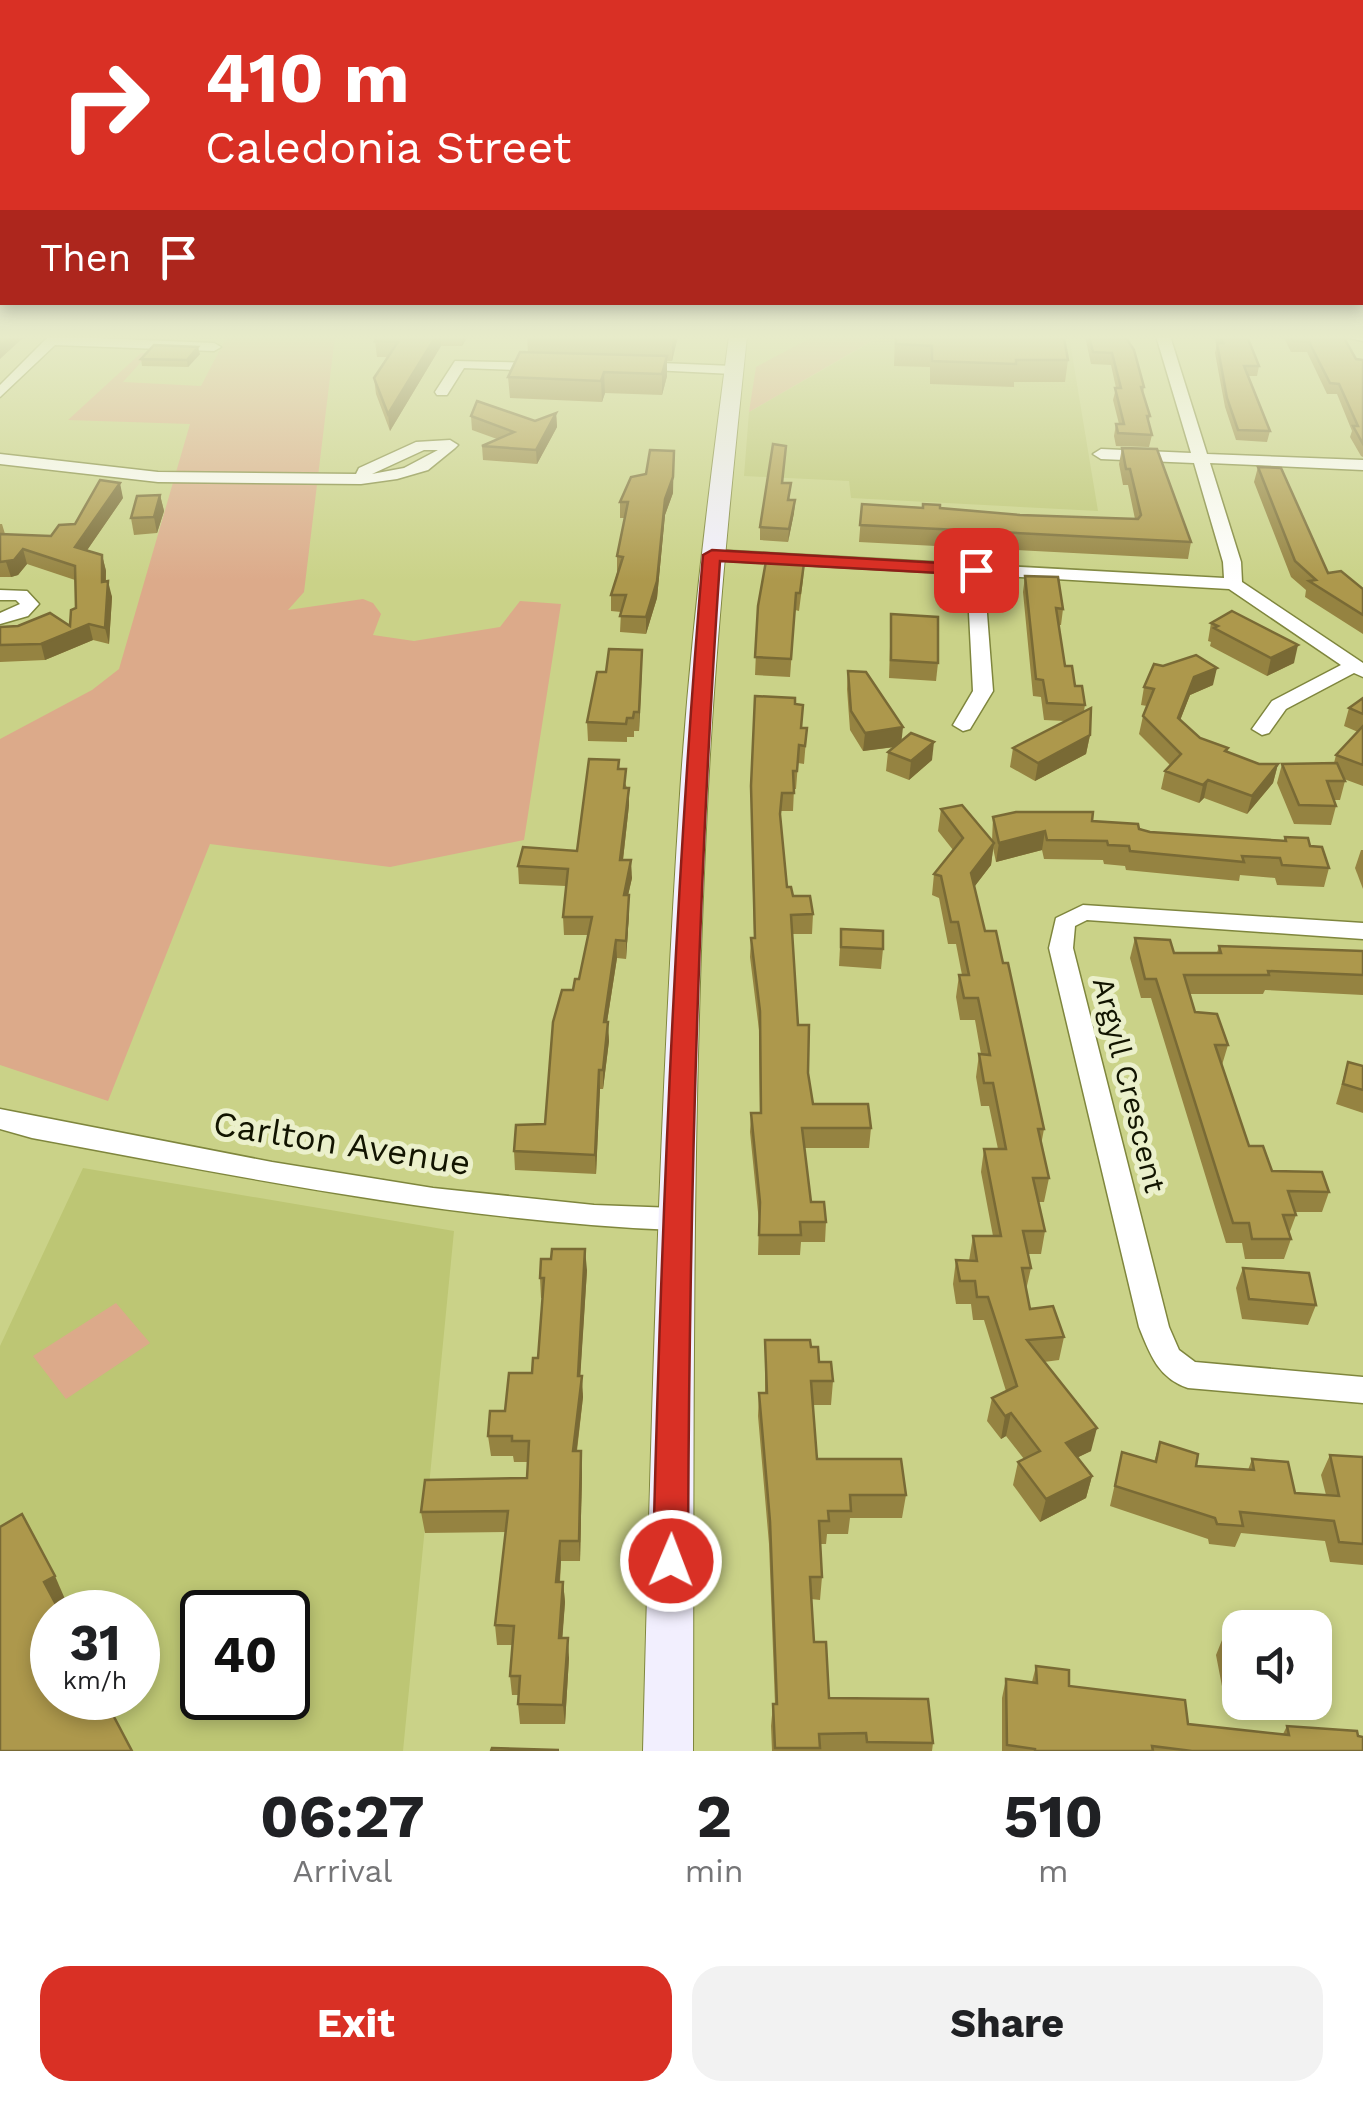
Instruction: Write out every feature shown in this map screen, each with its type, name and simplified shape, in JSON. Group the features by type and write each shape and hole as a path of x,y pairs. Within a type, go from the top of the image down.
{"street":[{"path":"668,1751 675,1219 694,790 712,555 728,418"},
{"path":"1189,418 1232,562 1233,584"},
{"path":"0,458 124,475 361,478 386,478 444,455 450,445 421,445 366,471 361,478"},
{"path":"1102,454 1363,464"},
{"path":"712,555 1233,584 1358,668"},
{"path":"963,725 983,691 976,570"},
{"path":"0,595 21,595 30,604 22,612 0,619"},
{"path":"1262,729 1280,705 1358,668"},
{"name":"Argyll Crescent","path":"1363,930 1084,912 1064,923 1061,948 1154,1327 1168,1358 1188,1374 1363,1390"},
{"name":"Carlton Avenue","path":"0,1119 32,1128 413,1195 618,1218 675,1219"}],"shaded area":[{"path":"325,418 304,592 288,610 363,599 373,603 381,614 373,635 414,641 500,627 520,601 561,604 524,840 390,867 210,844 108,1101 0,1065 0,739 92,690 119,669 190,424 68,420"},
{"path":"749,418 1083,418 1098,511 851,498 849,481 744,476"},
{"path":"83,1168 454,1231 403,1751 0,1751 0,1346"},
{"path":"116,1303 150,1343 66,1399 33,1356"}],"building":[{"path":"476,418 535,421 553,418 536,450 482,446 514,432"},
{"path":"1122,418 1147,418 1152,435 1118,433 1116,424 1124,424"},
{"path":"1234,418 1265,418 1270,431 1238,430"},
{"path":"1354,418 1363,418 1363,444 1353,426 1358,426"},
{"path":"773,444 786,446 782,483 791,483 788,500 795,500 789,529 760,527"},
{"path":"1122,448 1157,449 1191,542 860,525 862,504 923,508 923,504 1020,515 1138,519 1141,515"},
{"path":"650,450 674,451 657,581 646,617 620,616 626,595 611,595 623,557 617,556 628,502 620,502 631,477 646,474"},
{"path":"1258,467 1281,468 1328,573 1341,571 1363,589 1363,615 1309,581 1316,580 1295,561"},
{"path":"100,480 120,483 75,547 102,555 102,582 108,581 105,628 89,624 41,644 0,645 0,627 18,626 50,613 70,626 71,610 76,608 75,566 23,549 14,560 0,562 0,534 51,536 59,525 75,524"},
{"path":"160,495 154,517 131,518 137,496"},
{"path":"770,555 797,556 796,563 804,563 800,593 796,593 791,659 755,657 758,606"},
{"path":"1025,576 1058,577 1063,609 1056,608 1065,666 1072,666 1075,686 1082,686 1085,705 1047,703 1043,680 1036,679"},
{"path":"1232,611 1298,645 1271,658 1214,628 1218,626 1211,623"},
{"path":"891,614 938,617 938,663 891,660"},
{"path":"609,649 642,650 639,712 627,718 626,724 587,722 597,672 606,672"},
{"path":"1196,655 1217,668 1194,677 1178,718 1200,738 1228,748 1225,751 1259,764 1278,764 1252,796 1208,780 1203,785 1165,771 1181,754 1143,716 1154,689 1144,687 1154,664 1163,666"},
{"path":"848,671 866,672 903,727 865,733 851,711"},
{"path":"755,696 795,698 795,704 803,705 801,728 807,728 805,746 799,745 797,771 793,771 794,793 782,793 780,814 787,887 791,887 793,896 810,896 813,914 791,915 798,1025 809,1025 808,1073 813,1104 868,1104 871,1128 802,1128 811,1202 824,1202 826,1222 800,1222 801,1235 759,1235 760,1202 751,1113 761,1113 760,1011 751,938 755,938 751,786"},
{"path":"1363,698 1363,714 1349,708"},
{"path":"1091,708 1090,735 1038,763 1013,748"},
{"path":"1363,726 1363,765 1336,755"},
{"path":"911,733 934,742 911,761 888,752"},
{"path":"589,759 619,760 618,769 626,769 624,788 629,788 620,860 631,860 624,895 629,895 626,941 616,940 604,1022 608,1022 603,1070 599,1070 595,1155 514,1151 516,1125 545,1124 553,1022 562,990 573,990 575,979 579,979 592,917 563,917 568,869 518,866 523,847 577,851"},
{"path":"1337,763 1345,781 1327,781 1336,806 1299,805 1282,764"},
{"path":"962,805 994,843 971,873 985,931 996,931 1003,963 1008,963 1044,1129 1038,1129 1049,1178 1033,1178 1045,1231 1023,1231 1031,1268 1022,1268 1030,1309 1053,1306 1064,1337 1027,1340 1097,1428 1066,1443 1092,1476 1046,1499 1018,1462 1040,1451 1011,1413 1005,1416 992,1398 1017,1386 988,1297 977,1297 975,1281 960,1281 956,1260 977,1261 973,1236 1001,1236 984,1149 1006,1149 993,1083 984,1083 979,1054 990,1055 978,998 964,998 959,975 969,975 958,922 951,922 941,876 934,874 963,838 941,809"},
{"path":"1016,812 1093,812 1092,821 1138,824 1139,829 1150,832 1286,841 1285,837 1308,838 1310,846 1322,847 1329,868 1282,865 1280,858 1242,856 1244,862 1130,851 1129,846 1108,845 1107,841 1047,840 1045,831 999,843 993,817"},
{"path":"841,929 883,931 883,949 841,947"},
{"path":"1135,938 1170,940 1174,953 1221,953 1219,946 1363,951 1363,975 1268,971 1269,975 1184,975 1195,1012 1217,1014 1228,1045 1215,1045 1249,1146 1263,1146 1272,1171 1322,1172 1329,1192 1288,1191 1296,1215 1283,1215 1291,1239 1252,1239 1249,1223 1233,1223 1156,979 1145,979"},
{"path":"1348,1062 1363,1066 1363,1090 1343,1084"},
{"path":"552,1249 585,1249 578,1376 582,1376 573,1451 581,1451 579,1541 560,1541 556,1582 563,1582 559,1638 568,1638 563,1705 518,1704 520,1676 510,1676 514,1626 495,1625 508,1511 421,1512 425,1480 527,1478 529,1441 488,1436 490,1411 505,1411 509,1373 532,1373 533,1358 538,1358 544,1278 540,1278 541,1259 551,1259"},
{"path":"1243,1268 1309,1273 1316,1305 1249,1299"},
{"path":"765,1340 810,1340 811,1347 818,1347 819,1362 831,1362 833,1381 811,1381 817,1459 901,1459 906,1495 850,1495 851,1511 828,1511 829,1521 819,1521 822,1577 810,1577 814,1642 826,1642 829,1698 928,1699 933,1743 867,1742 866,1733 819,1734 820,1748 775,1748 770,1521 759,1393 767,1393"},
{"path":"1160,1442 1198,1454 1196,1466 1254,1470 1252,1459 1288,1462 1295,1493 1339,1496 1330,1455 1363,1457 1363,1544 1339,1542 1334,1521 1240,1512 1243,1526 1217,1524 1215,1518 1115,1486 1122,1452 1156,1462"},
{"path":"22,1514 55,1576 44,1582 48,1590 30,1590 30,1720 116,1720 132,1751 0,1751 0,1527"},
{"path":"1036,1666 1069,1670 1069,1686 1185,1700 1188,1724 1289,1735 1287,1726 1357,1731 1363,1737 1363,1751 1192,1751 1152,1746 1153,1751 1035,1751 1007,1745 1006,1679 1037,1683"},
{"path":"492,1748 559,1750 491,1751"}],"route":[{"path":"671,1561 675,1219 694,790 712,555 976,570"}]}
